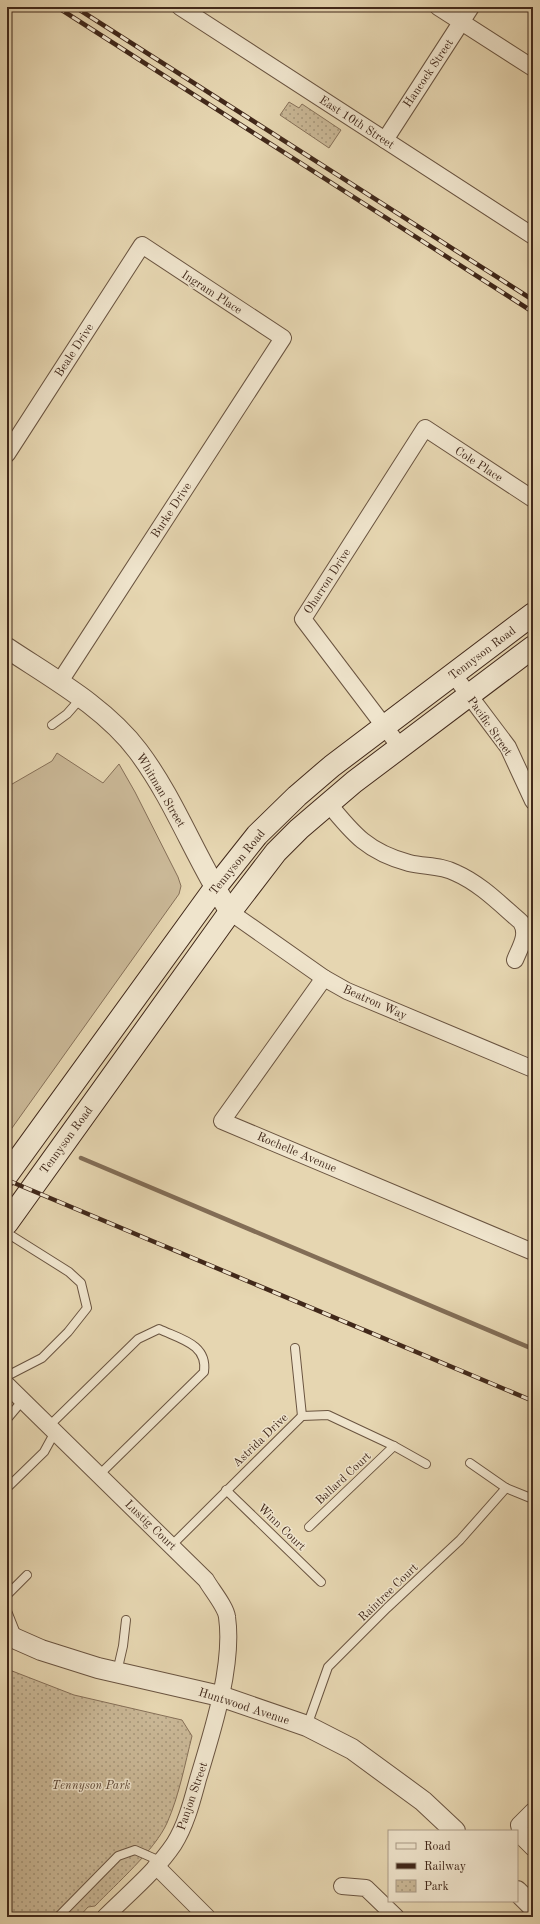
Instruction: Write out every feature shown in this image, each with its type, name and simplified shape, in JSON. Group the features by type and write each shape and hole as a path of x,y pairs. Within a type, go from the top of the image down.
{"main road":[{"name":"Tennyson Road","path":"7,1175 215,888 257,835 280,812 332,766 533,614"},
{"name":"Tennyson Road","path":"7,1223 230,912 276,852 328,803 533,646"}],"street":[{"name":"East 10th Street","path":"180,7 533,236"},
{"path":"438,7 533,68"},
{"name":"Hancock Street","path":"385,140 471,7"},
{"name":"Ingram Place","path":"142,245 283,338"},
{"name":"Beale Drive","path":"7,454 142,245"},
{"name":"Burke Drive","path":"59,683 283,338"},
{"name":"Cole Place","path":"425,428 533,499"},
{"name":"Oharron Drive","path":"400,747 303,619 425,428"},
{"name":"Whitman Street","path":"7,648 81,698 120,730 137,750 152,770 215,888 230,912"},
{"name":"Pacific Street","path":"453,674 508,747 533,801"},
{"path":"328,803 356,837 365,844 409,863 443,868 456,872 480,888 521,922 525,928 525,934 515,960"},
{"name":"Beatron Way","path":"230,912 324,978 361,997 533,1069"},
{"name":"Rochelle Avenue","path":"324,978 222,1121 533,1252"},
{"name":"Lustig Court","path":"7,1385 172,1544 206,1580 227,1615 227,1661 220,1696"},
{"name":"Huntwood Avenue","path":"13,1638 41,1650 116,1672 220,1696 307,1726 357,1753 423,1801 454,1830"},
{"name":"Panjon Street","path":"105,1917 158,1863 174,1844 186,1820 212,1733 220,1696"},
{"path":"533,1811 520,1825 522,1837 533,1848"},
{"path":"158,1863 207,1917"},
{"path":"342,1886 366,1888 396,1917"},
{"path":"518,1892 533,1907"}],"lane":[{"path":"52,725 67,714 81,698"},
{"path":"7,1233 69,1272 81,1283 87,1308 68,1332 42,1358 7,1376"},
{"path":"7,1488 44,1452 52,1429 138,1338 159,1330 195,1345 202,1355 205,1363 204,1372 99,1474"},
{"path":"295,1348 302,1416"},
{"path":"7,1419 23,1400"},
{"name":"Astrida Drive","path":"172,1544 302,1416 328,1415 394,1446 426,1464"},
{"name":"Ballard Court","path":"309,1527 394,1446"},
{"path":"470,1463 506,1488 533,1499"},
{"name":"Raintree Court","path":"307,1726 328,1667 387,1608 460,1540 506,1488"},
{"name":"Winn Court","path":"226,1490 321,1582"},
{"path":"7,1595 27,1575"},
{"path":"7,1611 13,1638"},
{"path":"116,1672 124,1646 126,1620"},
{"path":"58,1917 118,1856 135,1850 158,1863"}],"green space":[{"path":"289,102 299,108 302,104 341,130 329,148 280,115"},
{"path":"57,753 103,783 119,764 135,792 178,877 181,886 179,894 7,1135 7,787 52,761"},
{"name":"Tennyson Park","path":"7,1669 74,1695 182,1720 192,1736 175,1802 167,1823 161,1833 154,1844 124,1877 95,1906 88,1907 79,1917 7,1917"}],"waterway":[{"path":"81,1158 533,1349"}],"railway":[{"path":"57,7 533,312"},
{"path":"75,7 533,300"},
{"path":"7,1180 533,1401"}]}
